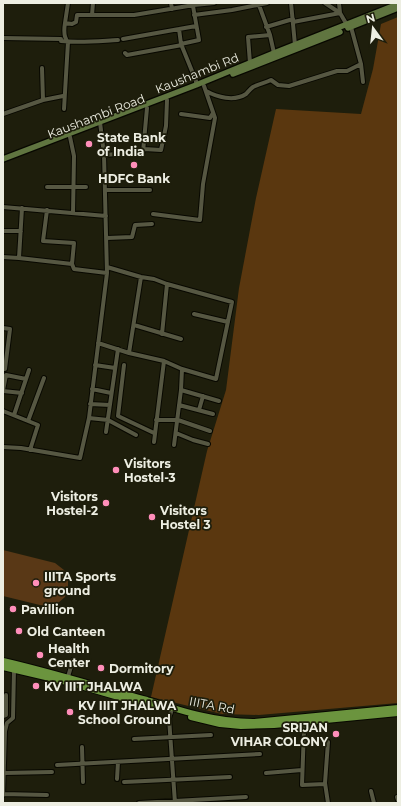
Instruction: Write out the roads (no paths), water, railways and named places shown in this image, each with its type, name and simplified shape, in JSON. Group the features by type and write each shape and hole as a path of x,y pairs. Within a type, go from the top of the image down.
{"main road":[{"name":"Kaushambi Rd","path":"3,159 101,124 274,53 349,26 388,5 398,4"},
{"name":"Kaushambi Road","path":"3,163 101,124 205,88 349,26 398,8"},
{"name":"IIITA Rd","path":"3,661 39,669 67,680 171,712 200,720 231,726 266,725 398,713"},
{"name":"IIITA Rd","path":"3,667 67,680 193,714 232,721 253,722 398,708"}],"street":[{"path":"64,109 63,96 68,42 65,36 65,23 68,3"},
{"path":"92,15 93,3"},
{"path":"171,3 172,9"},
{"path":"65,23 72,24 76,22 77,15 134,15 214,3"},
{"path":"291,3 295,45"},
{"path":"325,3 340,13 349,26 361,64 363,82"},
{"path":"339,3 340,13"},
{"path":"194,15 263,4 266,27 270,35 274,53"},
{"path":"125,53 127,55 182,45 199,40 193,6"},
{"path":"266,27 293,20 340,13"},
{"path":"123,39 196,26"},
{"path":"179,29 182,44 196,81 196,85"},
{"path":"250,63 248,37 270,35"},
{"path":"3,38 61,39 61,41 68,42 118,40"},
{"path":"67,48 75,41"},
{"path":"205,88 216,96 226,98 241,96 253,88 271,80 278,85 290,86 337,72 347,71 361,64"},
{"path":"42,68 43,100"},
{"path":"153,214 200,220 203,184 215,118 205,88"},
{"path":"3,114 43,100 63,96"},
{"path":"104,155 143,152 144,149 161,150 166,126 167,100"},
{"path":"144,149 147,108"},
{"path":"181,114 210,118 213,113"},
{"path":"3,447 80,458 89,418 107,273 104,155 101,124"},
{"path":"70,137 74,156 73,213"},
{"path":"46,187 86,187"},
{"path":"105,190 150,190"},
{"path":"3,207 106,216"},
{"path":"19,258 22,208"},
{"path":"47,210 43,241 74,243 72,264"},
{"path":"107,238 132,237 135,224 152,224"},
{"path":"3,231 21,231"},
{"path":"3,258 19,258 72,264 74,268 107,273"},
{"path":"98,343 129,353 164,361 182,369 216,379 232,302 107,267"},
{"path":"129,353 141,277"},
{"path":"162,334 167,284"},
{"path":"194,314 228,322"},
{"path":"134,325 181,339"},
{"path":"3,328 10,329 5,369 3,369"},
{"path":"106,432 118,350"},
{"path":"154,442 164,361"},
{"path":"95,365 115,368"},
{"path":"118,416 124,365"},
{"path":"174,445 178,420 182,369"},
{"path":"14,415 29,370"},
{"path":"22,393 3,390 6,375 26,379"},
{"path":"28,421 44,378"},
{"path":"92,389 111,393"},
{"path":"181,390 219,401"},
{"path":"199,410 203,396"},
{"path":"90,404 110,405"},
{"path":"179,405 213,414"},
{"path":"3,411 38,425 30,450"},
{"path":"89,418 118,416 154,433"},
{"path":"108,417 136,435"},
{"path":"156,420 178,420 210,431"},
{"path":"176,433 208,444"},
{"path":"67,680 73,660"},
{"path":"14,669 12,718 7,723 5,731 5,773 3,794 46,795"},
{"path":"3,716 6,716 6,695"},
{"path":"171,712 168,718 171,737 175,802"},
{"path":"301,722 304,729 302,785 325,784"},
{"path":"134,739 211,735"},
{"path":"328,742 325,784 328,803"},
{"path":"82,747 83,782"},
{"path":"57,765 260,754"},
{"path":"117,779 118,762"},
{"path":"266,773 302,770"},
{"path":"5,773 52,772"},
{"path":"124,782 230,777"},
{"path":"371,791 374,803"},
{"path":"139,803 246,797"}],"place":[{"name":"State Bank of India","path":"89,144"},
{"name":"HDFC Bank","path":"134,165"},
{"name":"Visitors Hostel-3","path":"116,470"},
{"name":"Visitors Hostel-2","path":"106,503"},
{"name":"Visitors Hostel 3","path":"152,517"},
{"name":"IIITA Sports ground","path":"36,583"},
{"name":"Pavillion","path":"13,609"},
{"name":"Old Canteen","path":"19,631"},
{"name":"Health Center","path":"40,655"},
{"name":"Dormitory","path":"101,668"},
{"name":"KV IIIT JHALWA","path":"36,686"},
{"name":"KV IIIT JHALWA School Ground","path":"70,712"},
{"name":"SRIJAN VIHAR COLONY","path":"336,734"}]}
